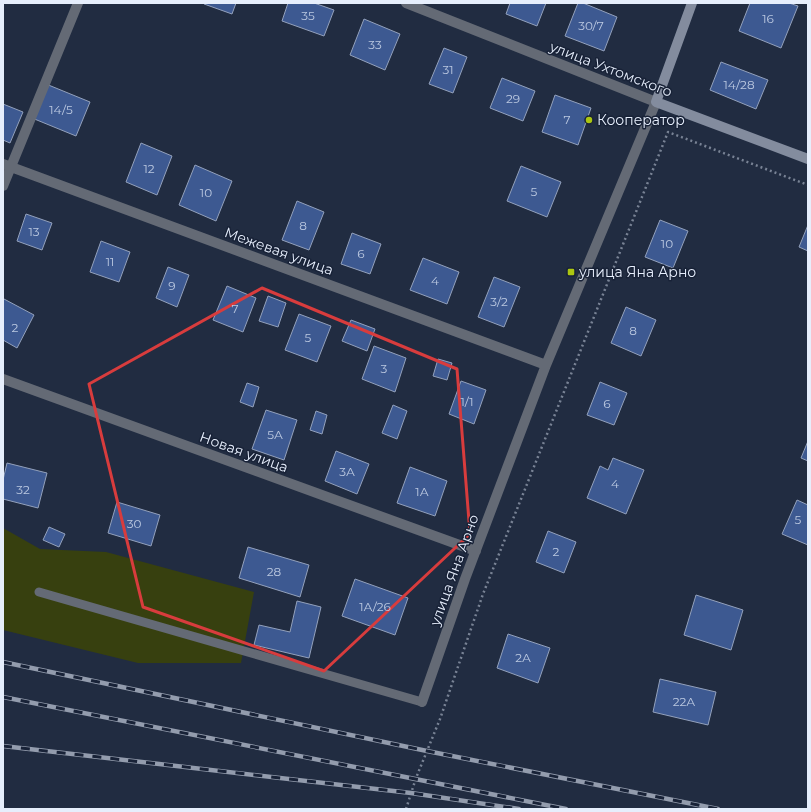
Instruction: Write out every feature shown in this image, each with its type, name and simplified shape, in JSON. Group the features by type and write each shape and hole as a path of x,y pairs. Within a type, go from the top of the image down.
{"main road":[{"name":"улица Яна Арно","path":"656,102 692,3"},
{"name":"улица Ухтомского","path":"656,102 808,159"}],"street":[{"path":"3,186 7,165 78,3"},
{"name":"улица Ухтомского","path":"406,3 656,102"},
{"name":"улица Яна Арно","path":"422,702 476,551 546,365 656,102"},
{"name":"Межевая улица","path":"7,165 546,365"},
{"name":"Новая улица","path":"3,380 476,551"}],"lane":[{"path":"38,592 422,702"}],"path":[{"path":"406,809 416,778 440,719 482,594 668,132 808,185"}],"highlighted area":[{"path":"262,288 457,369 470,534 324,671 143,607 89,384"}],"green space":[{"path":"3,528 40,549 106,552 254,592 241,663 138,663 3,630"}],"building":[{"path":"236,3 232,14 204,4"},
{"path":"288,3 314,3 334,10 324,36 282,21"},
{"path":"510,3 546,3 537,26 506,14"},
{"path":"578,3 583,3 617,17 604,51 565,36"},
{"path":"750,3 789,3 798,6 781,48 739,31"},
{"path":"364,19 400,34 385,70 350,55"},
{"path":"444,48 467,57 453,93 429,84"},
{"path":"721,62 768,80 756,109 710,90"},
{"path":"502,78 535,91 523,121 490,108"},
{"path":"46,84 90,102 76,136 32,118"},
{"path":"555,95 591,108 578,145 542,132"},
{"path":"3,104 23,112 10,143 3,140"},
{"path":"141,143 172,156 157,195 126,182"},
{"path":"195,165 232,181 216,221 179,205"},
{"path":"521,166 561,182 547,217 507,201"},
{"path":"297,201 324,212 309,250 282,240"},
{"path":"26,214 52,223 42,250 17,241"},
{"path":"660,220 688,231 673,268 645,257"},
{"path":"808,225 808,251 799,247"},
{"path":"352,233 381,244 370,274 341,264"},
{"path":"101,241 130,252 119,282 90,272"},
{"path":"423,258 459,272 447,304 410,290"},
{"path":"168,267 189,275 177,307 156,298"},
{"path":"494,277 520,287 504,327 478,317"},
{"path":"227,286 256,298 243,332 213,320"},
{"path":"268,296 286,303 278,327 259,321"},
{"path":"4,299 34,315 17,348 3,340"},
{"path":"626,307 656,320 641,356 611,343"},
{"path":"299,314 331,326 317,362 285,350"},
{"path":"351,320 375,329 367,351 342,341"},
{"path":"374,346 406,358 395,392 362,379"},
{"path":"438,359 452,363 447,380 433,376"},
{"path":"461,381 486,390 474,424 449,414"},
{"path":"600,382 627,393 614,425 587,415"},
{"path":"247,383 259,387 253,407 240,402"},
{"path":"393,405 407,411 397,439 382,433"},
{"path":"266,410 297,420 284,460 252,449"},
{"path":"316,411 327,415 322,434 310,430"},
{"path":"808,441 808,461 801,458"},
{"path":"336,451 369,464 357,494 325,481"},
{"path":"613,458 644,470 626,514 587,498 600,466 608,470"},
{"path":"7,463 47,473 38,508 3,499 3,480"},
{"path":"410,467 447,481 435,516 397,503"},
{"path":"797,500 808,505 808,545 782,534"},
{"path":"117,502 160,515 151,546 108,533"},
{"path":"49,527 65,534 59,547 43,540"},
{"path":"548,531 576,542 564,573 536,562"},
{"path":"248,547 309,565 300,597 239,578"},
{"path":"355,579 408,598 395,635 342,616"},
{"path":"696,595 743,610 731,650 684,635"},
{"path":"297,601 321,607 309,658 254,645 259,625 290,632"},
{"path":"508,634 550,648 538,683 497,668"},
{"path":"660,679 716,692 708,725 653,712"}],"railway":[{"path":"3,662 427,751 718,809"},
{"path":"3,697 566,809"},
{"path":"3,746 411,793 519,809"}],"place":[{"name":"Кооператор","path":"589,120"},
{"name":"улица Яна Арно","path":"571,272"}]}
